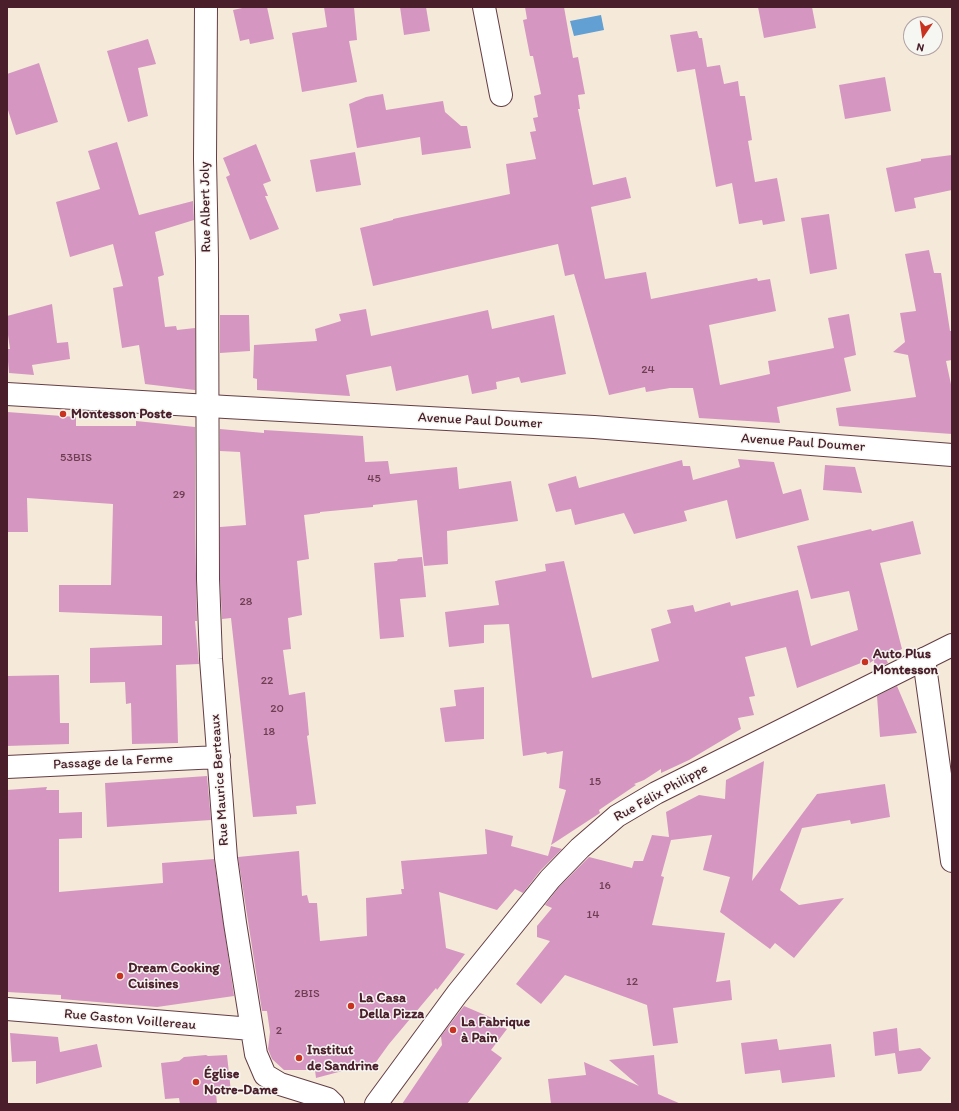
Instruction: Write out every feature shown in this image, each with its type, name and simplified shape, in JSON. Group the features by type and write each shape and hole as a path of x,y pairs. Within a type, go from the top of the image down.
{"street":[{"name":"Rue Albert Joly","path":"206,7 205,159 207,406"},
{"path":"484,7 501,96"},
{"name":"Avenue Paul Doumer","path":"7,394 594,427 952,455"},
{"name":"Rue Maurice Berteaux","path":"207,406 208,579 211,659 226,858 234,923 256,1054 265,1075 280,1084 328,1100 333,1104"},
{"name":"Rue Félix Philippe","path":"377,1102 457,994 550,879 580,848 617,816 656,793 952,645"},
{"path":"924,659 952,860"},
{"name":"Passage de la Ferme","path":"7,767 219,757"},
{"name":"Rue Gaston Voillereau","path":"7,1009 252,1029"}],"water":[{"path":"601,15 604,30 574,36 570,21"}],"building":[{"path":"247,7 267,7 274,39 250,44 249,39 240,41 233,10"},
{"path":"324,7 354,7 357,40 349,41 357,82 302,92 292,33 327,27"},
{"path":"400,7 426,7 430,31 404,35"},
{"path":"525,7 564,7 573,58 578,57 585,94 578,95 580,109 578,109 593,185 626,177 631,198 591,207 605,279 646,272 651,299 757,278 758,281 770,279 776,311 709,325 720,385 770,374 768,361 834,348 828,318 849,314 856,355 844,358 851,391 777,407 780,423 699,418 693,388 670,388 646,392 645,387 609,395 574,274 565,276 558,244 373,286 360,228 393,219 510,194 506,164 536,159 530,132 536,131 533,118 538,117 534,96 541,94 533,56 530,56 523,20 527,19"},
{"path":"758,7 812,7 816,28 764,38"},
{"path":"697,31 699,38 702,38 707,67 720,65 724,84 738,81 740,96 745,96 752,140 748,141 755,182 777,178 785,221 763,225 762,220 739,224 732,183 716,187 695,69 677,72 670,35"},
{"path":"148,39 156,64 138,68 148,116 128,122 107,51"},
{"path":"39,63 58,122 16,135 7,107 7,74"},
{"path":"885,77 891,111 845,119 839,85"},
{"path":"383,94 386,110 443,101 445,112 461,126 467,126 471,148 422,155 420,137 357,148 349,104 366,97"},
{"path":"117,142 139,215 193,201 194,220 155,232 164,275 158,277 165,327 176,326 177,330 195,328 195,390 145,384 139,345 122,348 113,288 123,286 113,244 70,257 56,202 100,189 88,151"},
{"path":"256,144 271,181 263,184 268,196 265,196 279,229 250,240 226,177 230,175 223,158"},
{"path":"355,152 361,185 316,192 310,160"},
{"path":"952,155 952,190 914,198 916,208 895,212 886,168 921,161 921,159"},
{"path":"829,214 837,269 810,274 801,218"},
{"path":"929,250 934,273 941,273 950,331 952,331 952,360 946,361 952,389 952,434 839,426 836,408 916,397 908,355 893,352 905,342 900,313 916,311 905,254"},
{"path":"52,304 57,343 68,342 70,359 32,365 34,375 9,373 7,349 10,349 7,316"},
{"path":"366,309 371,336 488,310 492,329 554,315 566,374 521,383 519,377 496,382 497,389 472,394 468,375 396,391 391,366 346,375 350,396 257,390 257,379 253,378 254,345 317,341 315,329 341,321 339,314"},
{"path":"220,315 249,315 250,351 220,353"},
{"path":"7,412 76,417 76,426 136,426 136,421 195,427 197,621 195,621 199,664 176,665 178,743 132,744 131,703 126,704 125,682 90,683 90,648 162,645 162,616 59,612 59,585 111,585 113,504 27,498 28,532 7,532"},
{"path":"220,429 264,433 264,430 363,436 365,462 388,461 390,474 457,467 459,489 511,481 518,521 447,531 448,564 424,566 417,500 304,515 309,559 297,561 302,615 288,618 291,649 283,650 289,695 305,692 309,735 307,736 316,804 296,806 297,814 253,817 231,618 222,619 220,579 220,527 246,525 240,452 220,451"},
{"path":"738,459 774,462 783,494 801,489 809,520 736,539 727,500 684,511 687,521 634,534 624,513 575,525 571,509 556,512 548,484 576,476 579,488 682,460 683,466 690,466 693,480 740,467"},
{"path":"825,465 855,467 862,493 823,490"},
{"path":"913,521 921,554 880,563 902,649 885,657 888,663 875,669 874,660 867,665 866,661 797,688 786,647 745,657 755,696 749,697 754,715 738,718 741,729 689,760 661,773 661,769 644,780 634,784 636,785 599,810 600,813 551,845 566,790 559,788 563,751 523,756 509,624 484,625 484,643 449,647 445,612 499,605 495,581 546,571 545,564 564,561 592,678 659,661 651,629 671,623 667,610 693,605 695,612 730,602 731,606 798,590 811,646 858,630 849,591 811,599 797,546"},
{"path":"422,557 426,597 400,599 404,637 380,639 374,563"},
{"path":"59,675 60,723 69,723 69,744 7,746 7,676"},
{"path":"897,686 917,733 880,737 877,696"},
{"path":"484,687 484,739 445,742 440,708 456,706 454,690"},
{"path":"764,761 752,881 817,794 885,784 890,817 851,824 850,820 802,828 780,890 799,905 844,898 794,958 775,943 770,949 720,912 730,877 703,870 712,835 671,840 661,876 664,877 652,925 725,933 716,982 730,980 732,1000 673,1008 678,1043 653,1046 647,1005 565,975 541,1004 516,984 550,941 537,937 537,926 552,908 545,905 559,887 589,857 632,868 634,861 643,861 652,835 669,837 666,812 699,795 725,799 726,780"},
{"path":"207,776 211,820 107,827 105,783"},
{"path":"47,787 46,790 59,790 59,813 82,812 82,838 59,839 59,892 163,883 162,863 214,859 234,996 157,1007 61,999 61,995 7,992 7,790"},
{"path":"485,829 513,836 511,846 548,856 551,846 562,849 540,871 523,893 515,889 497,910 439,892 446,948 465,954 437,990 436,988 389,1044 376,1062 316,1078 315,1070 284,1070 272,1059 268,1049 270,1032 267,1011 262,1011 238,857 299,851 302,896 307,895 309,903 317,903 320,941 367,936 366,898 402,894 401,889 404,889 401,861 487,854"},
{"path":"464,1006 492,1018 490,1022 507,1029 491,1050 502,1058 467,1104 402,1104 442,1045 441,1036"},
{"path":"897,1028 899,1051 920,1048 931,1058 921,1071 898,1074 895,1053 875,1056 873,1032"},
{"path":"10,1033 58,1037 60,1052 97,1044 102,1067 36,1084 36,1061 12,1062"},
{"path":"777,1039 779,1050 831,1044 835,1077 782,1083 780,1070 745,1074 741,1043"},
{"name":"Église Notre-Dame","path":"227,1055 231,1092 216,1093 217,1104 180,1104 179,1098 165,1099 161,1063 179,1061 184,1057"},
{"path":"654,1055 658,1094 681,1104 551,1104 548,1079 586,1075 584,1062 639,1086 609,1060"}],"place":[{"name":"Montesson Poste","path":"63,414"},
{"name":"Auto Plus Montesson","path":"865,662"},
{"name":"Dream Cooking Cuisines","path":"120,976"},
{"name":"La Casa Della Pizza","path":"351,1006"},
{"name":"La Fabrique à Pain","path":"453,1030"},
{"name":"Institut de Sandrine","path":"299,1058"},
{"name":"Église Notre-Dame","path":"196,1082"}]}
